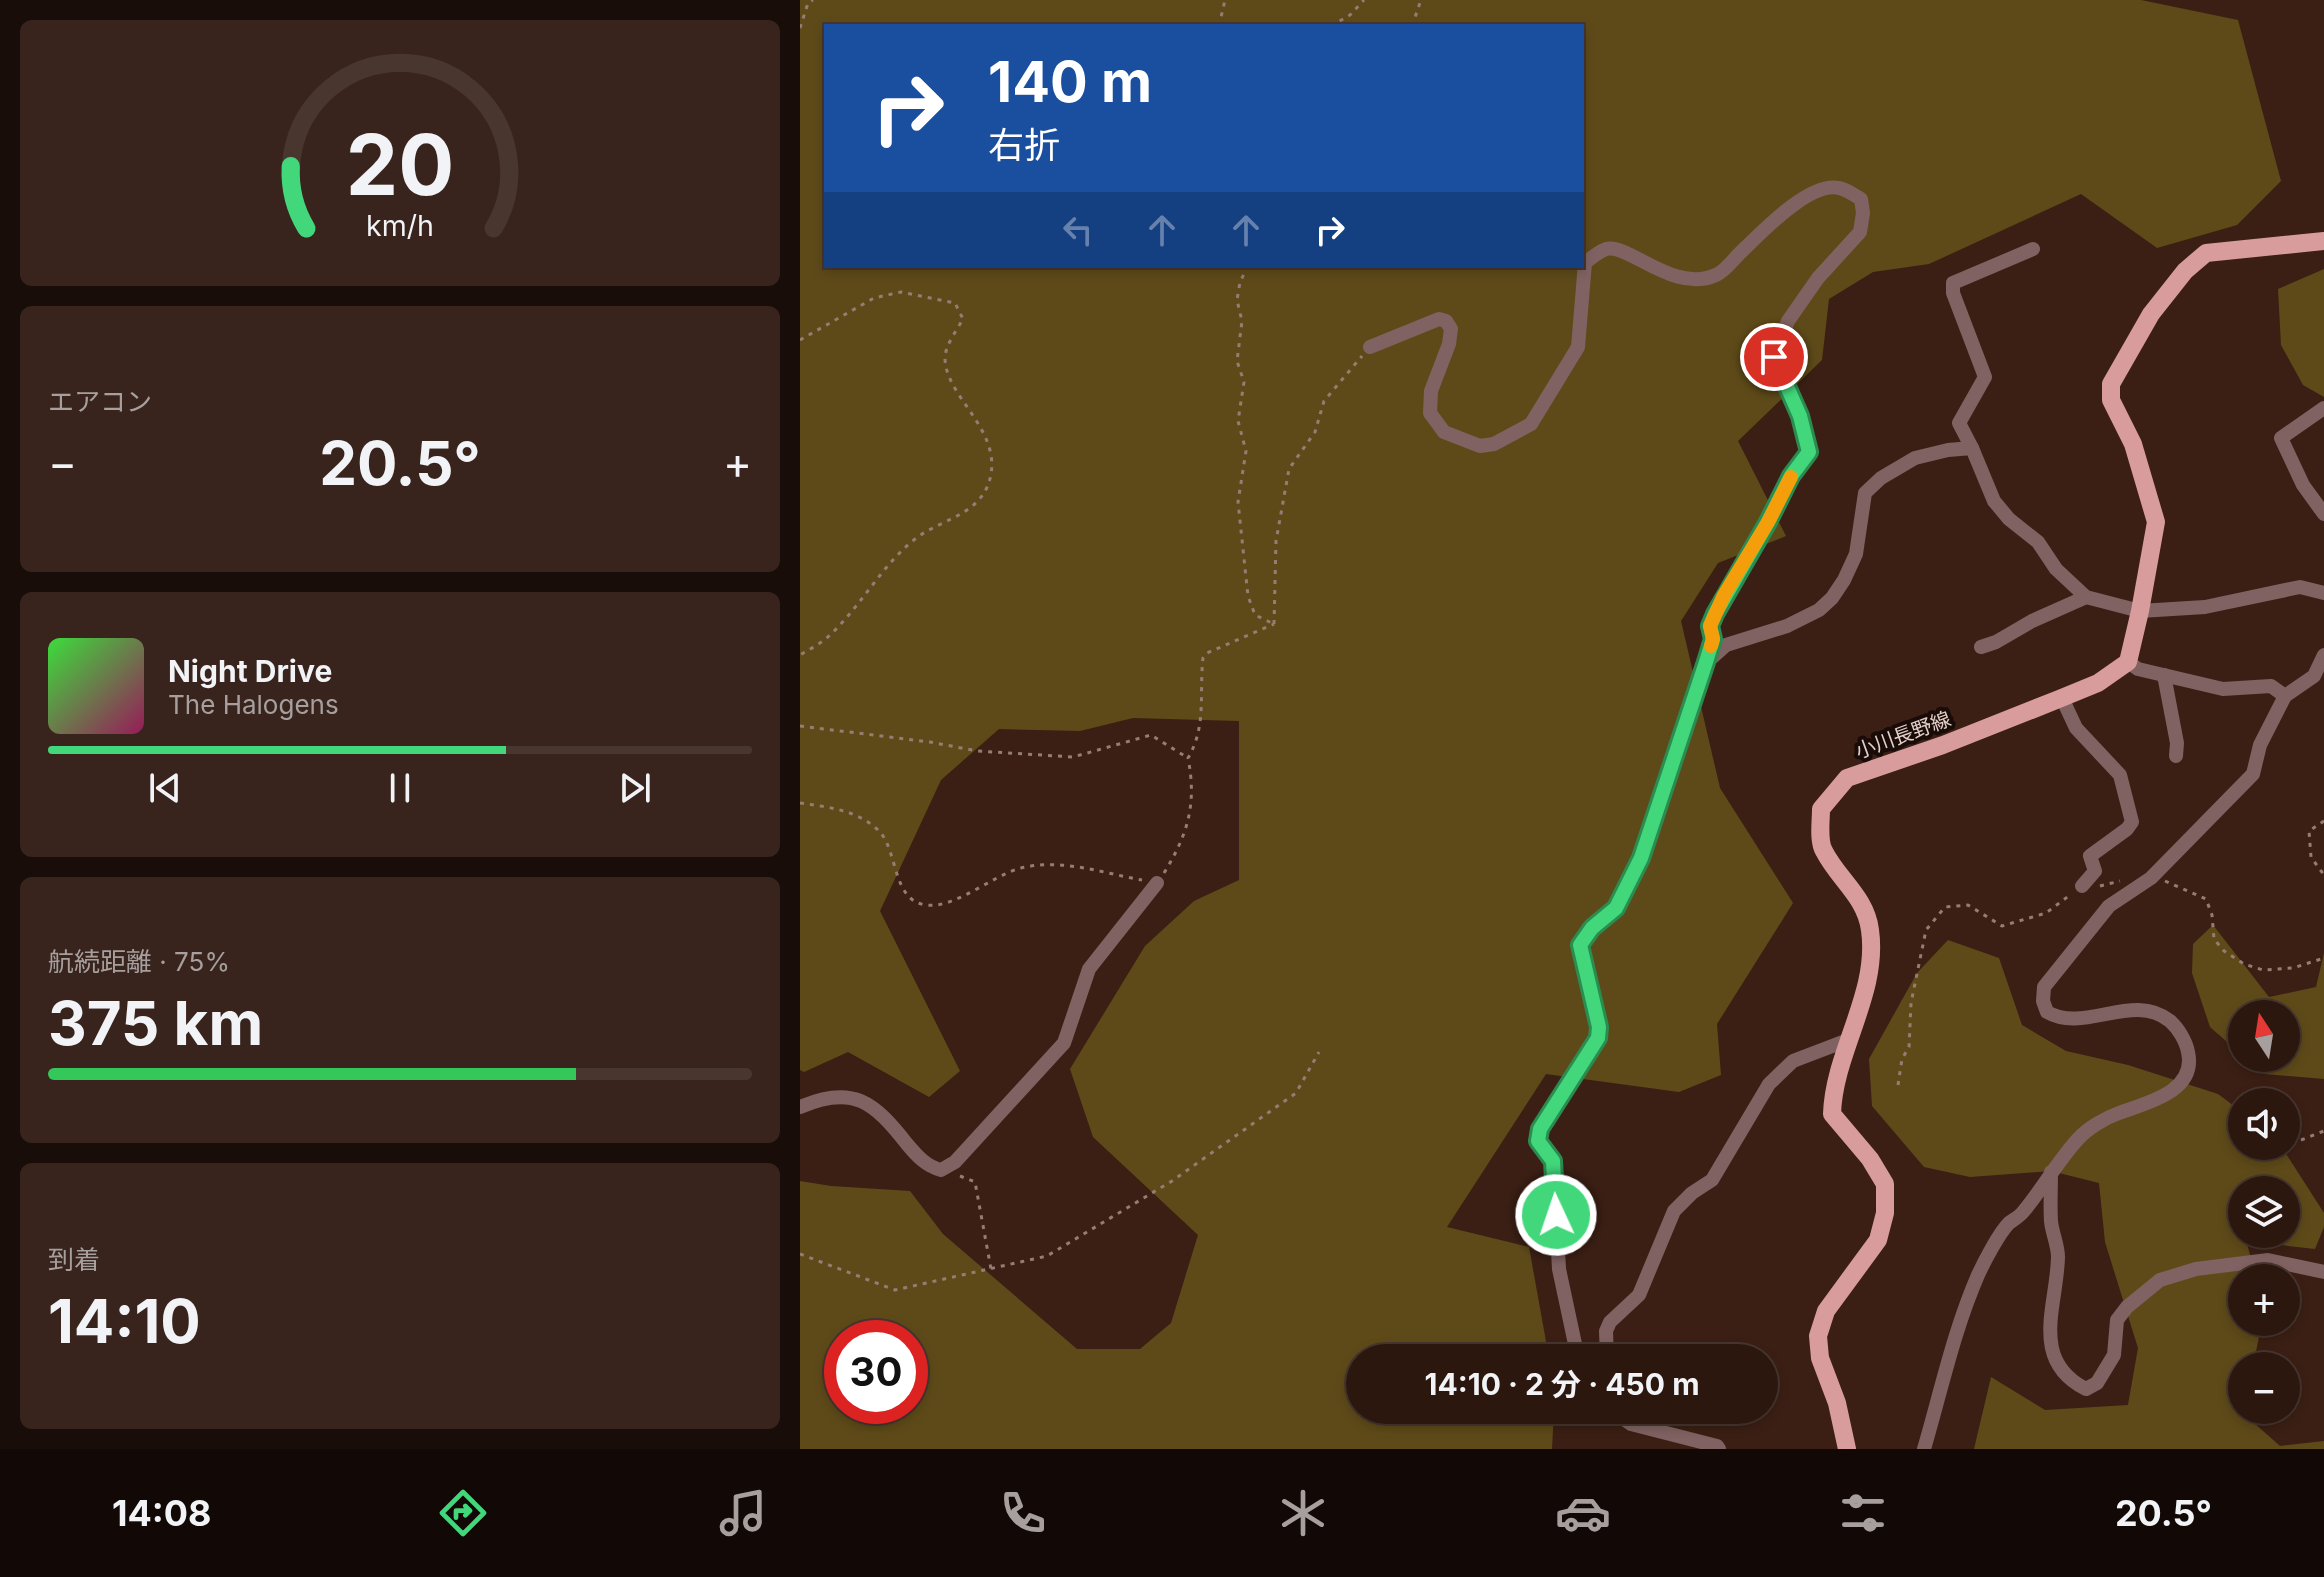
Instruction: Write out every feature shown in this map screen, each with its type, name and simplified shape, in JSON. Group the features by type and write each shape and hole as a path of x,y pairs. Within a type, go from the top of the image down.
{"main road":[{"path":"2128,662 2156,522 2133,444 2111,400 2111,384 2151,314 2185,271 2206,253 2324,241"},
{"name":"小川長野線","path":"1847,1449 1837,1403 1820,1358 1818,1336 1826,1311 1878,1240 1885,1213 1885,1184 1870,1159 1832,1114 1833,1089 1869,980 1870,928 1856,892 1822,850 1821,809 1847,778 1929,751 2062,698 2098,683 2128,662"}],"street":[{"path":"1370,347 1439,319 1446,321 1451,329 1449,344 1431,391 1430,413 1444,432 1480,446 1494,444 1531,424 1578,347 1585,263 1597,254 1608,248 1617,250 1663,273 1697,280 1719,274 1763,231 1806,196 1823,188 1840,188 1861,199 1863,213 1860,232 1818,278 1780,338 1774,357 1800,416 1809,452 1791,476 1768,522 1724,595 1710,626 1713,639 1641,858 1616,908 1592,928 1580,945 1599,1027 1598,1038 1545,1119 1538,1141 1553,1161 1559,1269 1575,1344"},
{"path":"2033,249 1953,283 1953,293 1985,377 1959,423 1994,501 2009,519 2038,542 2056,569 2086,597 2140,611 2205,607 2300,587 2324,593"},
{"path":"2324,408 2281,438 2303,485 2324,514"},
{"path":"1706,662 1726,645 1787,626 1819,610 1832,598 1856,554 1865,493 1881,478 1915,458 1972,448"},
{"path":"1981,647 2086,597"},
{"path":"1924,1449 1961,1322 1979,1273 2008,1224 2022,1215 2051,1171 2080,1137 2106,1119 2150,1104 2167,1094 2189,1069 2187,1046 2169,1021 2138,1009 2064,1019 2047,1012 2043,1001 2044,987 2109,906 2154,875 2253,774 2260,745 2285,696 2314,676 2324,655"},
{"path":"2128,662 2138,669 2223,689 2271,686 2285,696"},
{"path":"2164,675 2177,743 2176,756"},
{"path":"2062,698 2076,728 2120,775 2128,796 2132,822 2090,856 2095,871 2082,886"},
{"path":"800,1107 832,1095 864,1103 879,1111 917,1156 931,1167 941,1170 964,1154 1064,1043 1089,969 1157,883"},
{"path":"1606,1344 1606,1331 1610,1322 1639,1295 1674,1211 1692,1193 1712,1180 1769,1084 1793,1061 1848,1040"},
{"path":"2051,1171 2051,1225 2058,1256 2049,1324 2053,1354 2070,1381 2086,1389 2097,1383 2114,1355 2117,1320 2127,1307 2160,1280 2196,1269 2268,1260 2324,1272"},
{"path":"1631,1424 1719,1449"}],"path":[{"path":"800,28 808,3 813,0"},
{"path":"1219,24 1225,0"},
{"path":"1334,24 1350,15 1364,0"},
{"path":"1413,24 1421,0"},
{"path":"1247,268 1240,282 1237,300 1242,321 1237,361 1244,382 1238,421 1246,451 1238,502 1248,596 1255,615 1274,624"},
{"path":"800,340 874,298 901,292 955,303 963,319 948,347 946,367 985,436 991,473 985,492 968,510 921,534 900,551 829,636 800,655"},
{"path":"1274,624 1276,541 1289,469 1315,432 1324,401 1370,347"},
{"path":"800,803 841,811 868,822 884,837 905,891 915,901 926,905 953,899 1010,871 1037,865 1086,868 1157,883 1177,852 1193,802 1188,758 1195,745 1201,720 1203,658 1207,653 1274,624"},
{"path":"800,726 977,751 1073,757 1151,735 1188,758"},
{"path":"2324,821 2309,831 2311,857 2324,875"},
{"path":"1898,1085 1902,1059 1909,1047 1911,1003 1926,930 1945,907 1968,905 2002,926 2046,913 2082,886 2091,889 2147,874 2206,899 2212,915 2214,939 2224,951 2244,964 2263,970 2293,968 2324,958"},
{"path":"800,1254 895,1290 991,1271 1047,1256 1172,1181 1296,1093 1319,1052"},
{"path":"2301,1140 2324,1131"},
{"path":"941,1170 975,1182 991,1271"}],"shaded area":[{"path":"800,0 2141,0 2238,20 2281,181 2237,225 2157,248 2081,194 1929,264 1873,272 1829,299 1822,360 1738,441 1786,536 1718,563 1681,621 1720,788 1793,903 1717,1024 1721,1075 1679,1092 1546,1074 1447,1227 1529,1247 1546,1344 1346,1344 1346,1424 1553,1424 1552,1449 800,1449 800,1181 910,1191 943,1234 1077,1349 1140,1349 1171,1323 1198,1235 1093,1137 1070,1069 1145,946 1194,901 1239,880 1239,721 1133,718 1080,731 999,729 941,780 880,911 960,1071 929,1097 848,1052 804,1072 800,1070"},
{"path":"2324,269 2324,397 2303,385 2281,345 2278,289"},
{"path":"2213,925 2269,997 2316,987 2324,953 2324,1079 2262,1072 2300,1072 2300,1000 2228,1000 2228,1043 2210,1027 2192,973 2193,944"},
{"path":"1948,940 1999,958 2022,1025 2066,1051 2128,1065 2218,1094 2228,1102 2228,1160 2290,1160 2324,1213 2324,1227 2315,1249 2300,1247 2300,1176 2228,1176 2228,1248 2248,1248 2253,1264 2228,1264 2228,1336 2259,1336 2256,1352 2228,1352 2228,1424 2255,1424 2280,1446 2324,1441 2324,1449 1974,1449 1991,1377 2045,1410 2128,1405 2138,1348 2105,1242 2099,1183 2051,1171 1970,1177 1924,1167 1872,1106 1869,1059 1917,973"}],"slow traffic":[{"path":"1711,646 1710,626 1724,595 1791,477"}],"route":[{"path":"1556,1215 1553,1161 1538,1141 1540,1129 1592,1050 1599,1027 1580,945 1592,928 1608,917 1624,897 1641,858 1695,700 1713,639 1710,626 1724,595 1768,522 1791,476 1809,452 1800,416 1774,357"}]}
